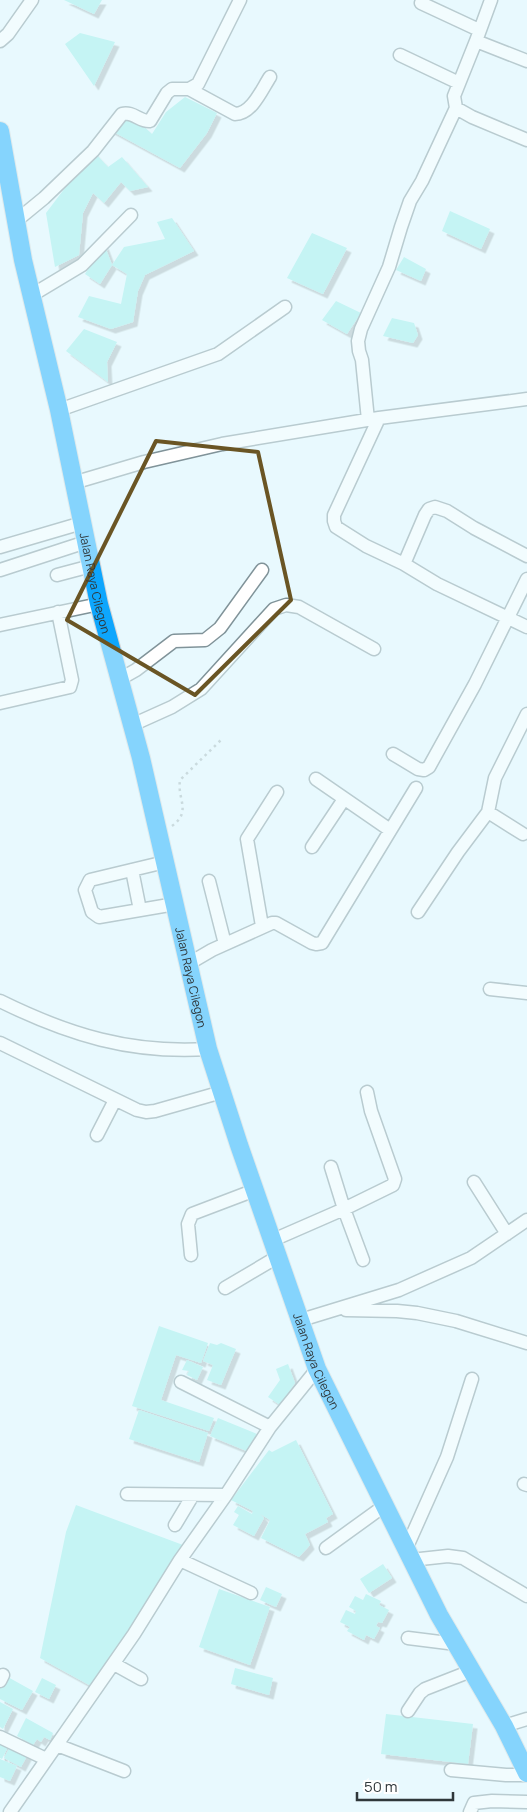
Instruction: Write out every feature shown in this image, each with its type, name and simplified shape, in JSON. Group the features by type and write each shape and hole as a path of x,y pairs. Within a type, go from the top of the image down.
{"highway":[{"name":"Jalan Raya Cilegon","path":"0,131 23,260 59,410 99,604 142,758 158,836 208,1049 317,1369 439,1615 504,1726 526,1770"}],"street":[{"path":"0,41 8,34 32,0"},
{"path":"189,89 200,81 240,0"},
{"path":"491,0 454,96 456,108 422,181 410,201 389,267 358,341 373,419 334,515 334,521 336,527 366,546 404,564 436,584 527,627"},
{"path":"421,3 527,61"},
{"path":"400,55 459,83"},
{"path":"16,221 44,198 93,152 122,114 128,113 143,121 150,122 167,93 172,90 189,89 236,114 242,114 248,110 270,77"},
{"path":"456,108 472,117 527,140"},
{"path":"32,295 82,265 131,215"},
{"path":"59,410 218,354 285,307"},
{"path":"73,483 144,462 222,444 373,419 527,398"},
{"path":"404,564 425,515 429,509 435,507 447,511 474,528 527,556"},
{"path":"0,547 82,523"},
{"path":"0,570 86,542"},
{"path":"57,576 91,566"},
{"path":"120,679 136,670 174,641 206,640 220,628 262,570"},
{"path":"394,754 418,769 424,770 429,767 475,684 527,579"},
{"path":"0,625 99,604"},
{"path":"132,725 172,707 201,689 274,609 286,606 299,606 374,649"},
{"path":"0,703 70,687 72,680 58,612"},
{"path":"418,912 458,852 488,812 495,778 527,714"},
{"path":"316,779 390,830"},
{"path":"188,964 225,944 272,923 276,923 312,943 322,943 416,788"},
{"path":"262,926 247,839 278,792"},
{"path":"312,847 344,799"},
{"path":"488,812 524,834"},
{"path":"165,862 90,880 85,890 92,912 99,917 175,904"},
{"path":"132,870 140,910"},
{"path":"209,882 225,944"},
{"path":"490,989 527,993"},
{"path":"0,1001 71,1032 121,1045 180,1051 208,1049"},
{"path":"0,1043 137,1110 146,1112 222,1092"},
{"path":"225,1288 276,1248 344,1209 393,1185 395,1179 371,1111 368,1092"},
{"path":"97,1135 116,1100"},
{"path":"331,1167 363,1260"},
{"path":"474,1182 508,1234"},
{"path":"191,1254 188,1224 192,1214 255,1190"},
{"path":"301,1320 398,1290 472,1258 527,1220"},
{"path":"334,1310 417,1313 456,1321 527,1342"},
{"path":"10,1812 114,1664 180,1560 226,1495 270,1427 317,1369"},
{"path":"472,1379 446,1458 408,1555 463,1558 527,1596"},
{"path":"181,1382 270,1427"},
{"path":"127,1494 226,1495"},
{"path":"175,1525 193,1495"},
{"path":"326,1548 384,1506"},
{"path":"180,1560 252,1593"},
{"path":"408,1638 456,1644"},
{"path":"114,1664 142,1679"},
{"path":"408,1711 420,1693 425,1689 472,1671"},
{"path":"504,1726 527,1719"},
{"path":"0,1737 46,1759"},
{"path":"57,1745 124,1771"},
{"path":"451,1770 506,1775 526,1770"},
{"path":"470,1812 474,1803 483,1801 527,1802"}],"path":[{"path":"158,836 180,820 184,812 179,787 180,780 222,739"}],"highlighted area":[{"path":"156,441 258,452 291,600 195,695 67,620"}],"building":[{"path":"64,0 102,0 94,14"},
{"path":"80,33 115,42 94,86 65,44"},
{"path":"185,97 217,113 207,133 180,168 110,130 130,114 152,134 166,112"},
{"path":"93,151 108,167 122,157 148,187 130,191 121,182 104,203 93,193 83,213 79,255 55,267 46,213"},
{"path":"450,211 490,229 481,249 442,231"},
{"path":"172,218 194,251 145,275 138,291 133,322 111,329 78,317 89,296 121,304 127,274 112,265 124,247 165,239 157,222"},
{"path":"312,233 347,248 323,294 287,278"},
{"path":"104,244 112,265 100,284 85,274"},
{"path":"404,257 426,269 421,281 396,270"},
{"path":"336,301 361,313 347,334 322,320"},
{"path":"392,318 414,323 418,335 413,343 383,336"},
{"path":"84,329 117,342 107,362 108,382 66,351"},
{"path":"159,1326 208,1343 201,1363 176,1355 161,1400 214,1418 209,1431 132,1406"},
{"path":"210,1343 217,1345 221,1343 236,1349 221,1385 207,1380 213,1365 203,1361"},
{"path":"187,1360 203,1367 197,1380 187,1375 189,1371 182,1370"},
{"path":"288,1364 295,1383 280,1405 268,1397 280,1380 276,1369"},
{"path":"139,1410 208,1433 199,1462 129,1439"},
{"path":"218,1418 257,1434 249,1452 210,1436"},
{"path":"296,1440 333,1514 326,1518 328,1522 305,1534 310,1545 299,1557 261,1538 270,1520 260,1514 264,1518 254,1536 233,1525 239,1515 234,1512 238,1506 252,1514 253,1511 231,1500 269,1450 272,1452"},
{"path":"76,1505 183,1545 140,1616 91,1686 40,1658 66,1532"},
{"path":"383,1564 392,1578 369,1593 360,1579"},
{"path":"266,1587 282,1594 276,1607 260,1600"},
{"path":"219,1589 270,1607 250,1665 199,1647"},
{"path":"366,1594 381,1601 379,1605 389,1610 382,1623 378,1622 376,1626 380,1628 374,1639 366,1635 364,1640 347,1631 350,1627 340,1622 346,1610 355,1614 356,1611 349,1607 355,1596 363,1600"},
{"path":"235,1668 273,1678 269,1695 231,1684"},
{"path":"6,1676 33,1691 22,1710 0,1699 0,1687"},
{"path":"42,1678 56,1685 49,1699 35,1692"},
{"path":"0,1702 13,1709 3,1729 0,1727"},
{"path":"386,1714 473,1724 468,1764 381,1754"},
{"path":"26,1718 53,1733 50,1740 44,1737 41,1742 37,1739 33,1745 17,1736"},
{"path":"0,1741 9,1745 2,1759 0,1758"},
{"path":"11,1745 28,1754 21,1767 4,1758"},
{"path":"0,1759 17,1766 10,1781 0,1777"}]}
